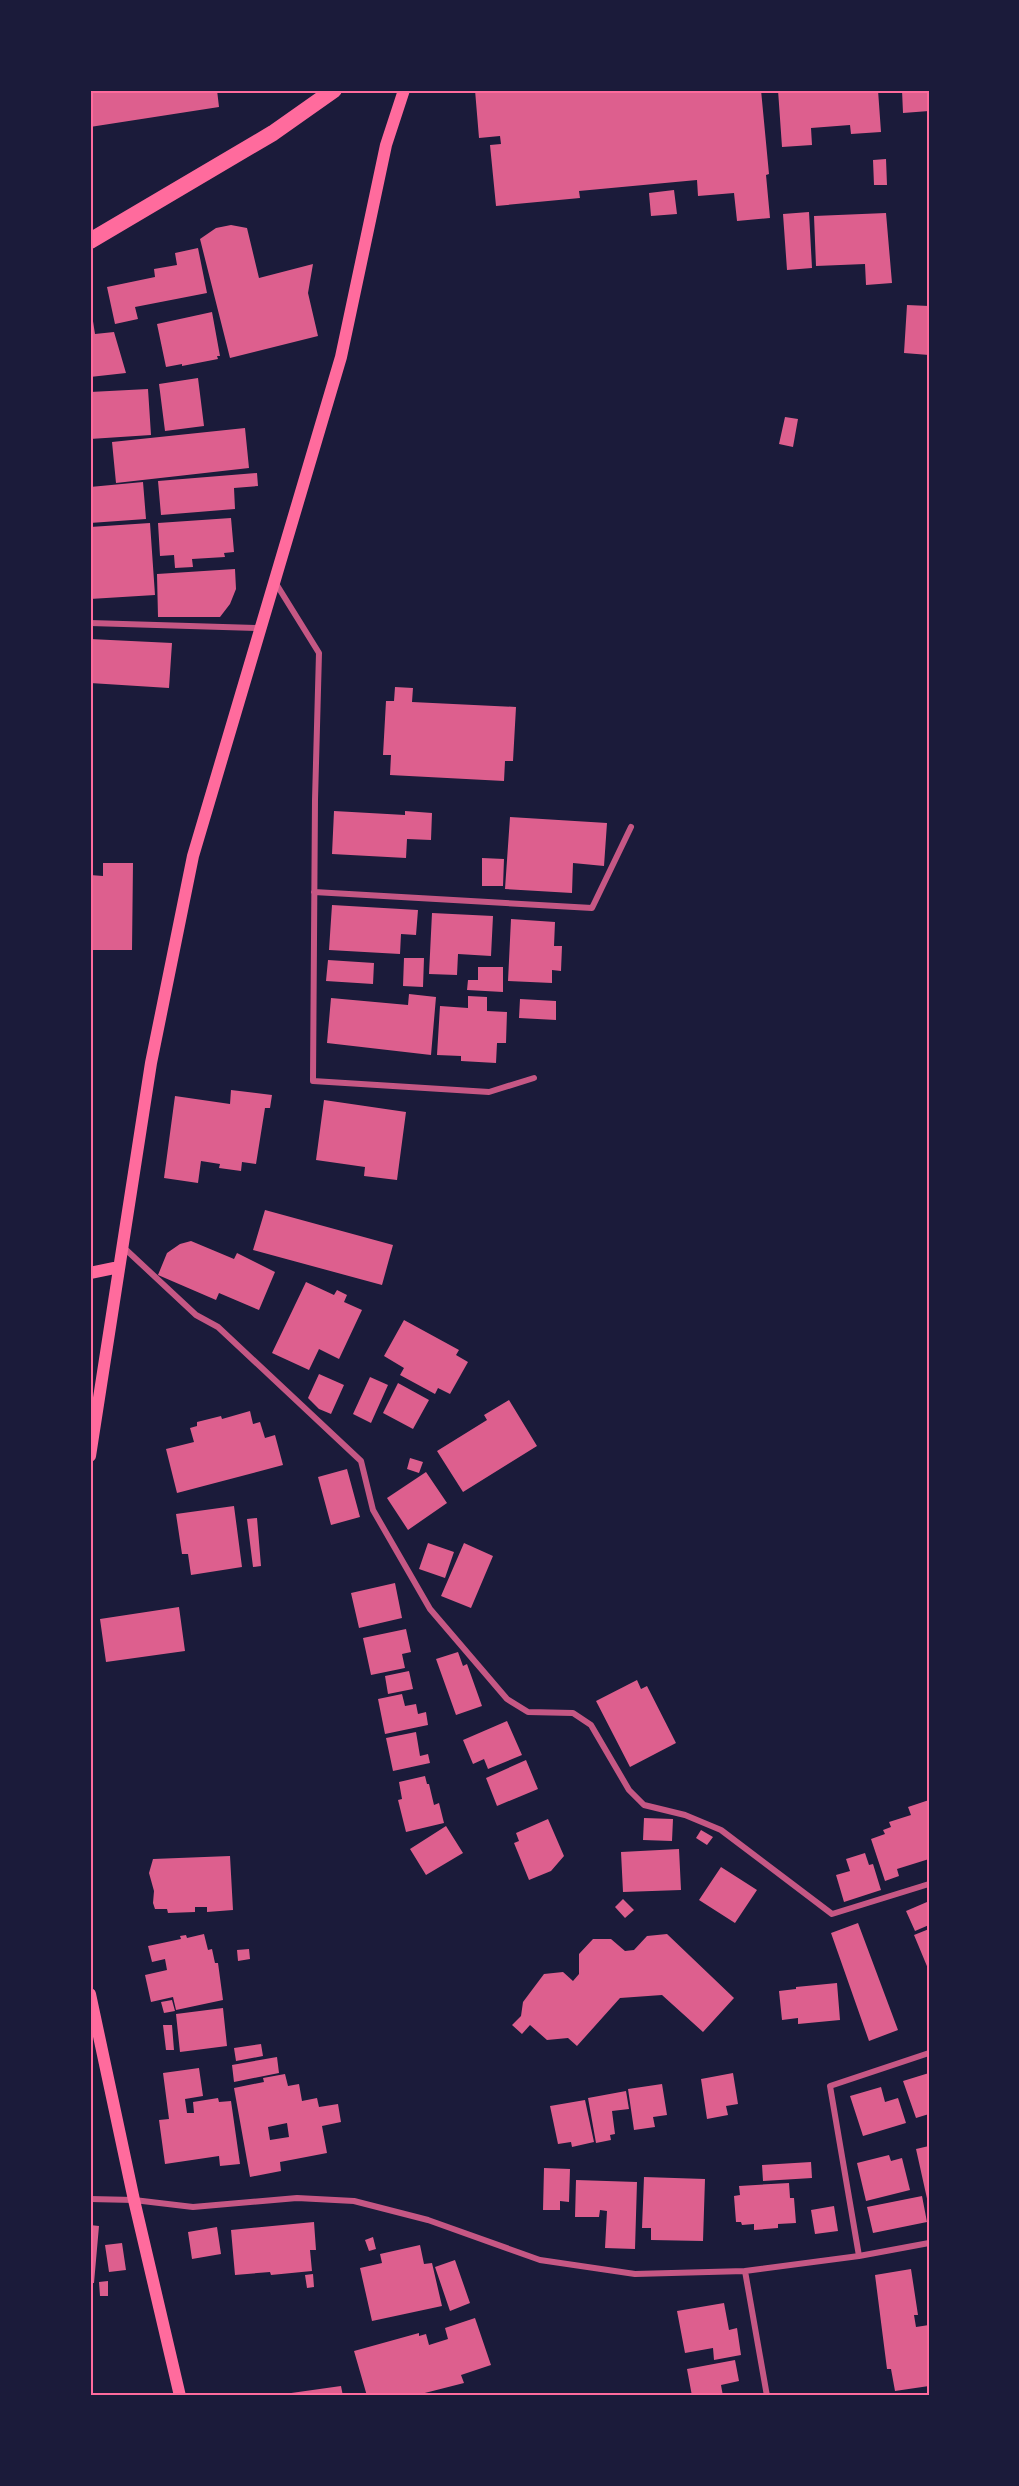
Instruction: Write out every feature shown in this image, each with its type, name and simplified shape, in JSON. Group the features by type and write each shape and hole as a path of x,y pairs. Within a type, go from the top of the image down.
{"highway":[{"path":"90,241 273,134 334,90"}],"main road":[{"path":"90,1456 152,1063 193,856 341,357 386,145 404,90"},
{"path":"90,1273 119,1267"},
{"path":"90,1994 134,2200 180,2396"}],"street":[{"path":"274,581 319,653 313,1081 489,1092 534,1078"},
{"path":"90,623 261,628"},
{"path":"314,892 592,908 631,827"},
{"path":"122,1246 196,1315 219,1327 361,1461 373,1510 430,1609 507,1699 528,1712 573,1713 591,1725 629,1790 644,1805 685,1815 721,1830 832,1914 929,1884"},
{"path":"859,2256 830,2086 929,2053"},
{"path":"90,2199 134,2200 194,2207 297,2198 354,2201 428,2220 540,2260 635,2274 745,2271 859,2256 929,2243"},
{"path":"745,2271 767,2396"}],"building":[{"path":"90,90 217,90 219,107 90,127"},
{"path":"475,90 761,90 769,174 766,175 770,218 737,221 734,193 698,196 697,180 579,191 580,198 496,206 490,145 501,144 500,136 479,138"},
{"path":"778,90 878,90 881,132 851,134 850,125 811,128 812,145 782,147"},
{"path":"902,90 929,90 929,111 903,113"},
{"path":"886,159 887,185 874,185 873,160"},
{"path":"674,190 677,214 651,216 649,193"},
{"path":"809,212 812,268 787,270 783,214"},
{"path":"886,213 892,283 866,285 865,264 816,266 814,216"},
{"path":"231,225 247,228 259,278 313,264 308,293 318,336 230,358 200,239 216,228"},
{"path":"198,248 207,293 135,307 138,319 115,324 107,287 155,277 154,269 177,265 175,253"},
{"path":"90,302 95,334 114,332 126,373 90,377"},
{"path":"907,305 929,306 929,355 904,353"},
{"path":"212,312 220,356 217,356 218,359 166,367 157,324"},
{"path":"198,378 204,426 165,431 159,384"},
{"path":"148,389 151,435 90,439 90,392"},
{"path":"785,417 798,419 793,447 779,444"},
{"path":"245,428 249,468 116,483 112,442"},
{"path":"257,473 258,486 234,488 235,509 161,515 158,481"},
{"path":"143,482 146,519 90,523 90,487"},
{"path":"231,518 234,552 224,553 225,557 192,559 193,567 175,568 174,555 160,556 158,523"},
{"path":"150,523 155,595 90,599 90,527"},
{"path":"235,569 236,589 230,604 220,617 158,617 157,574"},
{"path":"90,639 172,643 169,688 90,683"},
{"path":"395,687 413,688 412,702 516,707 513,761 505,761 504,781 390,775 391,755 383,755 386,701 394,701"},
{"path":"334,811 405,815 405,811 432,813 431,840 407,839 406,858 332,854"},
{"path":"510,817 607,823 604,866 573,863 572,893 505,889"},
{"path":"482,858 504,859 503,886 482,886"},
{"path":"103,863 133,863 132,950 90,950 90,875 103,876"},
{"path":"332,905 418,910 416,935 401,934 400,954 329,950"},
{"path":"432,913 493,916 491,956 458,954 457,975 429,974"},
{"path":"511,919 555,922 554,946 562,946 561,971 552,970 552,983 508,981"},
{"path":"404,958 424,958 423,987 403,986"},
{"path":"328,960 374,963 373,984 326,981"},
{"path":"478,967 503,967 503,992 467,990 468,980 478,980"},
{"path":"409,994 436,997 431,1055 327,1043 331,998 408,1005"},
{"path":"468,996 487,997 487,1011 507,1012 506,1043 497,1043 496,1063 461,1061 461,1056 437,1055 440,1006 468,1008"},
{"path":"520,999 556,1001 556,1020 519,1018"},
{"path":"231,1090 272,1095 270,1108 265,1108 256,1164 242,1162 241,1171 219,1168 220,1164 201,1161 198,1183 164,1178 175,1096 230,1104"},
{"path":"324,1100 406,1112 397,1180 364,1176 365,1167 316,1160"},
{"path":"265,1210 393,1245 382,1285 253,1250"},
{"path":"191,1241 234,1259 237,1253 275,1272 259,1310 219,1293 216,1300 158,1275 167,1253 180,1244"},
{"path":"306,1282 334,1295 337,1290 347,1295 344,1302 362,1310 339,1359 319,1349 309,1370 272,1353"},
{"path":"404,1320 459,1350 456,1355 468,1362 450,1394 438,1388 435,1394 400,1375 404,1368 384,1356"},
{"path":"319,1374 344,1385 331,1414 319,1409 308,1398"},
{"path":"370,1377 388,1385 371,1423 353,1414"},
{"path":"398,1383 429,1400 413,1429 383,1413"},
{"path":"509,1400 537,1446 463,1492 437,1451 487,1420 484,1415"},
{"path":"250,1411 253,1424 260,1422 265,1438 275,1435 283,1465 177,1493 166,1449 194,1442 190,1428 197,1426 197,1422 221,1416 222,1419"},
{"path":"410,1458 423,1462 419,1473 407,1469"},
{"path":"347,1469 360,1517 331,1525 318,1477"},
{"path":"426,1472 447,1503 408,1530 387,1498"},
{"path":"234,1506 242,1567 191,1575 188,1554 182,1554 176,1514"},
{"path":"257,1518 261,1566 253,1567 247,1519"},
{"path":"428,1543 454,1552 445,1578 419,1569"},
{"path":"464,1543 493,1556 471,1608 441,1596"},
{"path":"395,1583 402,1618 359,1628 351,1593"},
{"path":"179,1607 185,1651 106,1662 100,1619"},
{"path":"406,1629 411,1652 402,1654 405,1668 371,1675 363,1638"},
{"path":"458,1652 463,1666 467,1664 482,1706 456,1715 436,1659"},
{"path":"409,1671 413,1689 388,1694 385,1676"},
{"path":"637,1680 641,1689 647,1686 676,1743 630,1767 596,1701"},
{"path":"402,1694 405,1706 416,1704 418,1714 426,1712 428,1725 385,1734 378,1699"},
{"path":"507,1721 522,1755 488,1769 484,1759 473,1764 463,1740"},
{"path":"416,1732 420,1756 428,1754 430,1763 393,1771 386,1738"},
{"path":"526,1760 538,1789 497,1806 486,1778"},
{"path":"425,1776 434,1805 439,1803 444,1823 406,1832 398,1800 402,1799 399,1782"},
{"path":"929,1800 929,1859 897,1869 899,1876 885,1881 871,1839 885,1834 883,1830 891,1827 889,1822 911,1815 908,1807"},
{"path":"644,1818 673,1819 672,1841 643,1840"},
{"path":"548,1819 564,1856 551,1871 529,1880 514,1843 519,1841 516,1833"},
{"path":"446,1826 463,1853 426,1875 410,1849"},
{"path":"701,1830 713,1837 707,1845 696,1838"},
{"path":"679,1849 681,1890 623,1892 621,1852"},
{"path":"865,1853 869,1865 873,1864 881,1890 844,1902 836,1875 850,1871 846,1859"},
{"path":"230,1856 233,1910 207,1912 207,1907 195,1907 195,1912 168,1913 167,1909 155,1909 154,1891 149,1873 153,1859"},
{"path":"721,1867 757,1890 735,1923 699,1900"},
{"path":"623,1899 634,1910 625,1918 615,1907"},
{"path":"927,1902 929,1925 915,1931 906,1911"},
{"path":"858,1923 898,2030 869,2041 831,1933"},
{"path":"929,1929 929,1971 914,1935"},
{"path":"204,1934 208,1950 212,1949 215,1963 218,1963 223,2000 176,2010 173,1997 151,2002 145,1975 167,1970 165,1959 152,1962 148,1946 181,1939 180,1936 186,1935 187,1938"},
{"path":"667,1934 734,1998 703,2032 662,1995 620,1998 577,2046 568,2038 547,2040 530,2025 522,2034 512,2025 521,2016 523,2002 544,1974 563,1972 573,1981 579,1974 579,1954 593,1939 611,1939 625,1951 634,1950 647,1936"},
{"path":"249,1949 250,1959 238,1961 237,1950"},
{"path":"837,1983 840,2020 798,2024 798,2018 782,2020 779,1991"},
{"path":"172,2000 175,2011 164,2013 161,2002"},
{"path":"223,2008 227,2046 180,2052 176,2014"},
{"path":"163,2025 172,2025 174,2050 166,2050"},
{"path":"261,2044 263,2056 236,2061 234,2048"},
{"path":"277,2057 279,2073 234,2082 232,2065"},
{"path":"199,2068 203,2096 185,2099 187,2113 194,2113 193,2102 218,2098 219,2102 231,2101 240,2164 220,2166 219,2156 165,2164 159,2120 169,2119 163,2073"},
{"path":"733,2073 738,2104 726,2106 728,2115 707,2119 701,2079"},
{"path":"929,2073 929,2114 916,2118 903,2081"},
{"path":"285,2074 288,2086 299,2084 302,2101 317,2098 319,2107 338,2104 341,2122 322,2126 327,2153 280,2162 281,2171 250,2177 234,2088 264,2082 263,2078","holes":["287,2123 289,2137 270,2140 268,2127"]},
{"path":"662,2084 667,2115 653,2117 655,2127 634,2130 628,2089"},
{"path":"881,2087 885,2102 898,2098 906,2123 863,2136 850,2096"},
{"path":"626,2091 629,2109 612,2111 615,2134 610,2135 611,2140 596,2143 588,2098"},
{"path":"585,2100 594,2142 572,2147 571,2142 558,2144 550,2106"},
{"path":"929,2146 929,2203 928,2203 916,2149"},
{"path":"889,2155 891,2161 902,2158 910,2190 866,2201 857,2163"},
{"path":"811,2162 812,2178 763,2181 762,2165"},
{"path":"544,2168 570,2169 569,2202 560,2201 560,2210 543,2210"},
{"path":"644,2177 705,2179 703,2241 651,2240 651,2228 642,2228"},
{"path":"576,2180 637,2182 635,2249 605,2248 607,2211 600,2210 599,2217 575,2217"},
{"path":"789,2183 790,2198 794,2198 796,2223 778,2224 778,2228 754,2230 754,2224 742,2225 741,2222 736,2222 734,2196 740,2195 739,2186"},
{"path":"922,2196 927,2222 873,2233 867,2207"},
{"path":"834,2206 838,2231 815,2234 811,2210"},
{"path":"314,2222 316,2250 310,2250 312,2271 271,2275 270,2272 235,2275 231,2230"},
{"path":"90,2225 99,2226 94,2283 90,2283"},
{"path":"217,2227 221,2254 192,2259 188,2232"},
{"path":"373,2237 376,2249 369,2251 365,2240"},
{"path":"122,2243 126,2270 109,2272 105,2245"},
{"path":"420,2245 424,2264 432,2263 442,2306 372,2321 360,2268 382,2263 380,2254"},
{"path":"455,2260 470,2303 450,2311 435,2267"},
{"path":"911,2269 918,2315 914,2315 916,2327 929,2325 929,2386 895,2391 891,2369 887,2369 875,2275"},
{"path":"313,2274 314,2287 307,2288 305,2275"},
{"path":"108,2281 108,2296 100,2296 99,2282"},
{"path":"724,2303 729,2330 737,2328 741,2355 714,2360 713,2348 685,2353 677,2311"},
{"path":"475,2318 491,2365 461,2375 464,2383 413,2396 367,2396 354,2351 419,2333 419,2336 426,2334 429,2345 448,2339 445,2328"},
{"path":"735,2360 739,2381 721,2385 723,2396 692,2396 687,2369"},
{"path":"341,2386 343,2396 277,2396 277,2395"}]}
